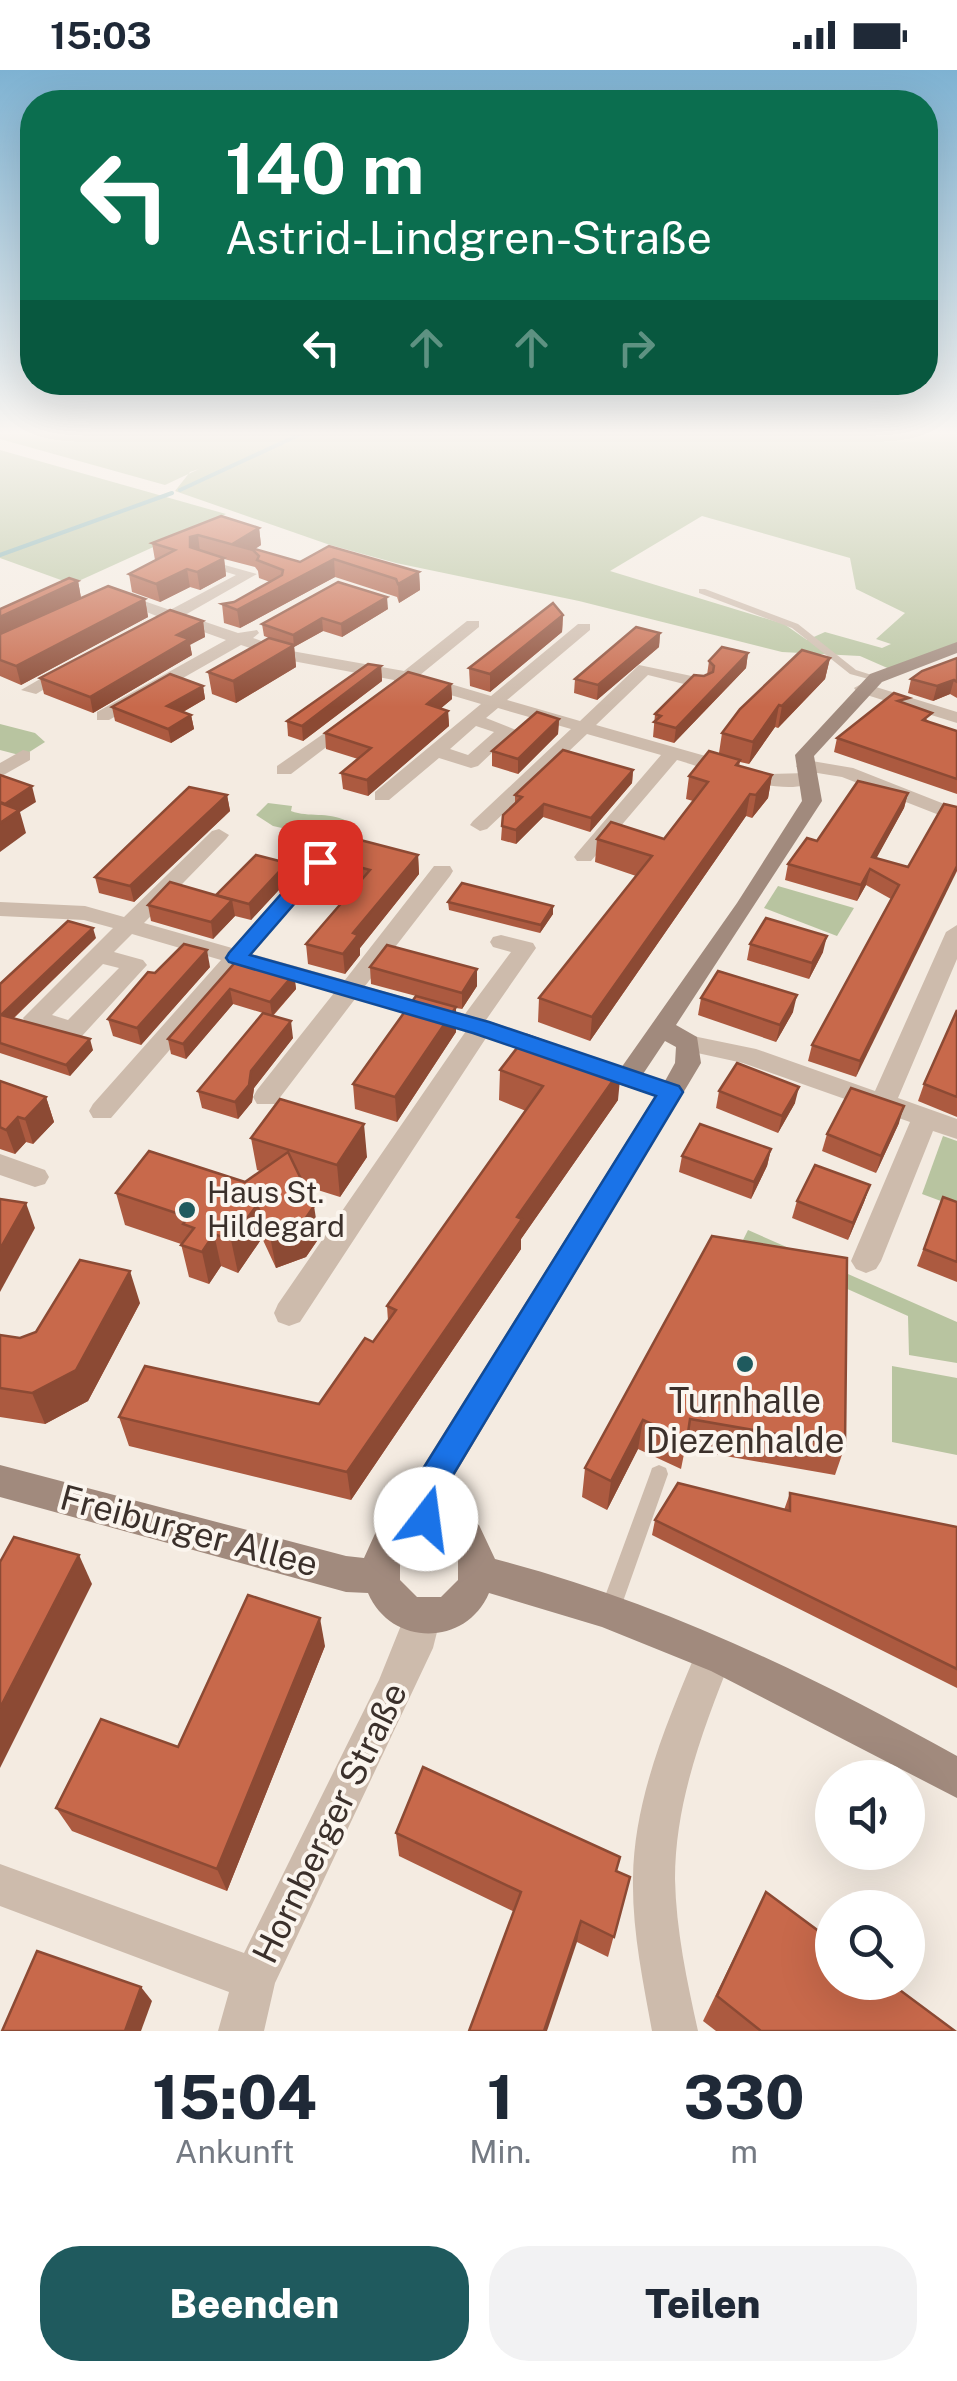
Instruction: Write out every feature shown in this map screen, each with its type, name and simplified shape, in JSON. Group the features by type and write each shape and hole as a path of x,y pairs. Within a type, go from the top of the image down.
{"street":[{"path":"143,631 249,574 201,560"},
{"path":"240,580 257,585"},
{"path":"135,582 101,598 174,615 282,654 407,677 768,780 846,772 957,816"},
{"path":"194,604 212,609"},
{"path":"284,770 474,624"},
{"path":"382,796 584,627"},
{"path":"102,716 258,629"},
{"path":"671,1092 618,1075 663,1030 812,801 804,755 864,679 957,647"},
{"path":"30,690 97,656"},
{"path":"480,825 645,669 700,684"},
{"path":"864,679 957,718"},
{"path":"436,751 471,762 507,730 475,720"},
{"path":"584,857 672,754"},
{"path":"0,771 23,756"},
{"path":"98,954 219,835"},
{"path":"102,1111 320,862"},
{"path":"266,1097 442,871"},
{"path":"0,909 58,909 128,926 476,1026 573,1059"},
{"path":"883,1103 957,932"},
{"path":"290,1314 524,948 501,942"},
{"path":"663,1030 688,1042 747,1055 957,1129"},
{"path":"426,1519 432,1482 688,1063 688,1042"},
{"path":"866,1261 926,1118"},
{"path":"0,1164 35,1177"},
{"name":"Freiburger Allee","path":"0,1481 346,1574 379,1576"},
{"path":"426,1519 440,1520 466,1533 479,1558 479,1573 466,1600 438,1615 422,1616 402,1610 387,1595 379,1576 381,1555 391,1538 406,1525 426,1519"},
{"path":"479,1573 534,1586 712,1656 859,1722 957,1778"},
{"name":"Hornberger Straße","path":"241,2031 254,1979 393,1694 414,1648 422,1616"},
{"path":"675,2031 655,1910 655,1862 678,1740 712,1656"},
{"path":"0,1886 254,1979"}],"lane":[{"path":"702,591 795,626 864,679"},
{"path":"817,662 864,679"},
{"path":"609,1614 659,1474"}],"green space":[{"path":"0,525 203,525 72,584 0,558"},
{"path":"271,525 688,525 610,571 784,624 807,640 825,632 882,648 891,644 876,639 905,613 856,589 850,558 732,525 957,525 957,647 892,670 860,656 782,652 330,545"},
{"path":"0,724 35,733 45,742 23,756 0,750"},
{"path":"268,803 292,806 291,811 298,813 347,821 331,839 273,826 256,815"},
{"path":"778,886 854,908 837,936 764,908"},
{"path":"943,1136 957,1141 957,1207 922,1194"},
{"path":"748,1230 957,1322 957,1363 909,1355 908,1316 742,1242"},
{"path":"892,1366 957,1378 957,1455 892,1442"}],"building":[{"path":"199,525 248,525 259,528 234,543 300,562 329,546 419,572 398,584 396,579 334,559 237,610 222,604 234,602 282,575 283,570 257,560 259,556 253,550 198,535 190,537 190,547 224,558 197,572 187,569 156,584 129,574 175,550 152,543"},
{"path":"69,578 78,581 0,617 0,609"},
{"path":"338,582 387,597 341,624 322,618 293,635 262,624"},
{"path":"108,586 145,599 16,666 0,660 0,634"},
{"path":"553,603 563,615 490,674 469,668"},
{"path":"170,610 203,621 177,635 189,639 90,697 40,678"},
{"path":"636,627 660,633 598,685 575,679"},
{"path":"269,638 294,645 233,681 208,672"},
{"path":"722,647 748,653 676,728 654,722 661,716 655,714 694,675 713,672 709,661"},
{"path":"802,650 830,658 779,705 753,742 722,733 740,709"},
{"path":"957,658 957,682 937,686 911,679 922,671"},
{"path":"368,664 381,666 302,726 287,721"},
{"path":"408,672 451,684 427,704 448,711 367,780 341,773 371,748 325,733"},
{"path":"170,674 203,686 167,706 191,715 168,729 112,707"},
{"path":"894,693 909,698 898,701 932,713 923,720 957,731 957,779 837,738"},
{"path":"537,712 559,719 518,759 492,751"},
{"path":"563,750 633,770 591,818 544,804 516,830 502,826 503,815 522,797 515,795"},
{"path":"709,751 740,760 736,765 772,775 756,795 750,794 592,1017 539,998 652,856 597,839 611,822 664,839 708,782 689,776"},
{"path":"0,775 32,786 5,804 0,802"},
{"path":"858,781 908,793 872,857 908,867 944,804 957,807 957,866 860,1061 812,1045 899,885 870,869 861,885 788,864 807,838 817,841"},
{"path":"189,787 227,795 130,886 95,877"},
{"path":"0,803 19,810 0,823"},
{"path":"341,835 418,855 353,933 358,935 343,954 306,944 370,870 321,857"},
{"path":"256,855 287,863 249,904 216,895"},
{"path":"170,882 232,900 211,922 148,905"},
{"path":"462,883 553,906 541,925 448,902"},
{"path":"766,918 827,936 812,963 750,944"},
{"path":"68,921 93,928 1,1015 90,1039 66,1065 0,1043 0,984"},
{"path":"184,944 207,950 137,1028 108,1019 148,972 155,973"},
{"path":"387,945 477,969 462,993 370,967"},
{"path":"239,958 294,974 270,1002 230,989 183,1044 168,1039"},
{"path":"718,971 797,995 780,1025 701,998"},
{"path":"416,996 456,1007 395,1097 353,1084"},
{"path":"957,1010 957,1097 924,1084"},
{"path":"263,1013 291,1021 251,1071 249,1085 235,1102 198,1091"},
{"path":"527,1035 621,1069 347,1472 119,1417 145,1366 319,1404 365,1338 373,1342 396,1310 387,1306 543,1086 500,1070"},
{"path":"737,1063 799,1087 782,1116 719,1091"},
{"path":"0,1081 46,1097 25,1119 18,1117 6,1130 0,1127"},
{"path":"851,1088 904,1106 881,1156 827,1134"},
{"path":"280,1099 364,1124 337,1165 251,1138"},
{"path":"700,1124 771,1149 754,1182 682,1156"},
{"path":"149,1151 245,1182 288,1152 314,1206 301,1225 270,1236 257,1205 231,1240 214,1234 202,1252 181,1245 194,1228 183,1224 188,1217 116,1193"},
{"path":"815,1165 870,1185 853,1223 797,1201"},
{"path":"943,1197 957,1202 957,1262 924,1249"},
{"path":"0,1199 26,1203 0,1249"},
{"name":"Turnhalle Diezenhalde","path":"712,1236 847,1258 845,1446 690,1419 687,1440 643,1420 611,1481 585,1468"},
{"path":"80,1260 130,1271 76,1370 32,1393 0,1388 0,1335 20,1338 36,1332"},
{"path":"678,1483 790,1511 790,1493 957,1527 957,1669 655,1520"},
{"path":"14,1537 79,1555 0,1708 0,1562"},
{"path":"248,1595 320,1618 217,1869 56,1808 101,1719 178,1747"},
{"path":"423,1767 620,1857 616,1871 630,1877 614,1937 581,1921 544,2031 469,2031 521,1892 396,1833"},
{"path":"766,1892 815,1928 815,2000 913,2000 955,2031 761,2031 717,1996"},
{"path":"37,1951 141,1987 125,2031 2,2031"}],"waterway":[{"path":"0,555 85,525"}],"place":[{"name":"Haus St. Hildegard","path":"187,1210"},
{"name":"Turnhalle Diezenhalde","path":"745,1364"}],"route":[{"path":"320,862 236,958 481,1027 671,1092 432,1482 426,1519"}]}
